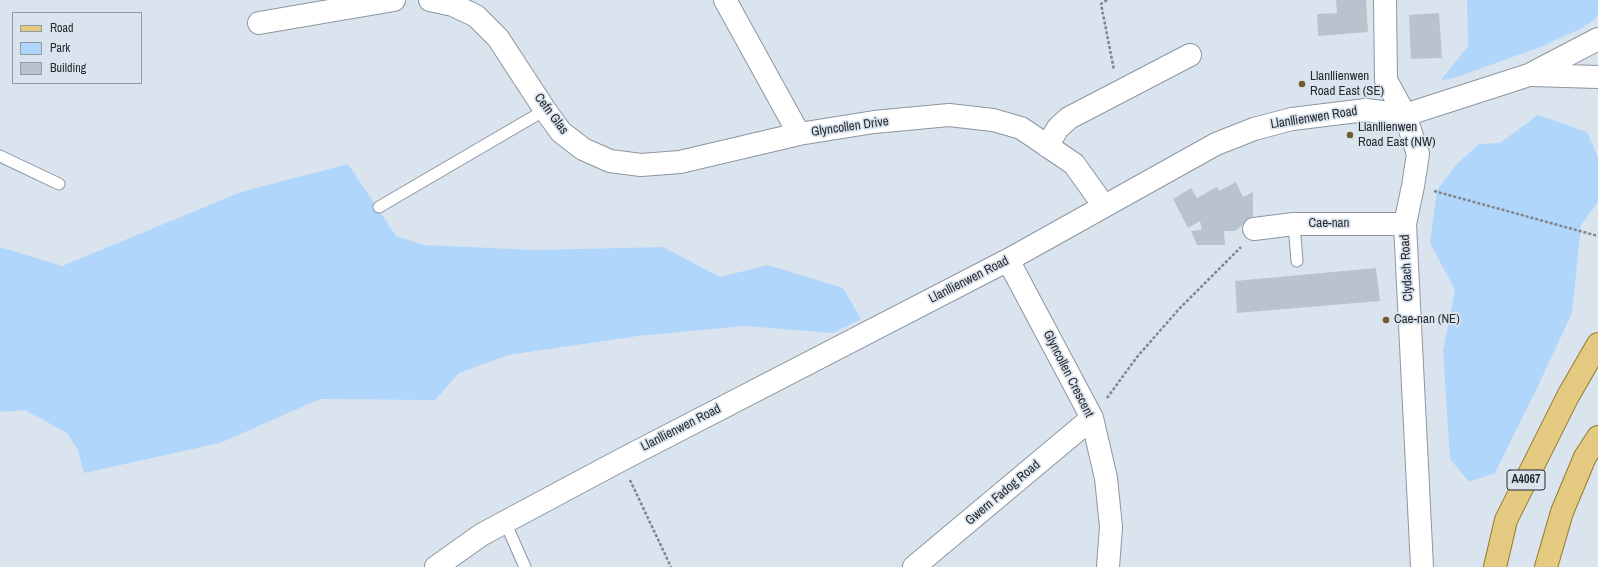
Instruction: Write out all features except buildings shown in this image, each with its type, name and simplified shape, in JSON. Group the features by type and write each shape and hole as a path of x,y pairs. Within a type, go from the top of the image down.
{"main road":[{"name":"A4067","path":"1495,567 1506,520 1568,396 1598,344"},
{"path":"1546,567 1562,512 1585,457 1598,437"}],"street":[{"path":"259,23 394,0"},
{"name":"Cefn Glas","path":"430,0 453,5 476,16 498,38 561,132 582,149 610,161 640,165 680,162 798,134"},
{"name":"Glyncollen Drive","path":"725,0 798,134 874,122 949,115 993,120 1021,128 1074,164 1104,206"},
{"name":"Clydach Road","path":"1385,0 1386,80 1405,115 1418,154 1414,186 1404,224 1422,567"},
{"name":"Llanllienwen Road","path":"436,567 475,539 505,522 621,460 1008,260 1216,144 1254,129 1292,119 1366,110 1405,115 1529,75 1598,39"},
{"path":"1047,146 1058,128 1069,118 1190,54"},
{"name":"Llanllienwen Road","path":"1529,75 1591,75"},
{"name":"Cae-nan","path":"1259,228 1294,224 1404,224"},
{"name":"Glyncollen Crescent","path":"1008,260 1092,418 1106,478 1110,513 1111,527 1108,567"},
{"name":"Gwern Fadog Road","path":"914,567 1092,418"}],"lane":[{"path":"379,207 545,110"},
{"path":"0,156 59,184"},
{"path":"1294,224 1297,261"},
{"path":"505,522 525,567"}],"path":[{"path":"1107,0 1101,4 1118,92"},
{"path":"1414,186 1598,236"},
{"path":"1092,418 1136,357 1179,309 1259,228"},
{"path":"621,460 671,567"}],"green space":[{"path":"1467,0 1598,0 1598,15 1595,19 1582,28 1543,46 1454,78 1441,80 1468,46"},
{"path":"1538,115 1587,132 1598,157 1598,202 1581,225 1572,313 1495,473 1469,482 1450,459 1443,351 1455,290 1430,243 1437,190 1456,165 1479,144 1500,143"},
{"path":"348,164 396,236 424,245 535,250 663,247 720,277 768,265 843,288 861,319 833,333 744,326 638,336 508,355 459,373 435,400 320,399 220,443 84,473 78,450 67,433 25,410 0,412 0,247 62,266 241,192"}],"place":[{"name":"Llanllienwen Road East (SE)","path":"1302,84"},
{"name":"Llanllienwen Road East (NW)","path":"1350,135"},
{"name":"Cae-nan (NE)","path":"1386,320"}]}
